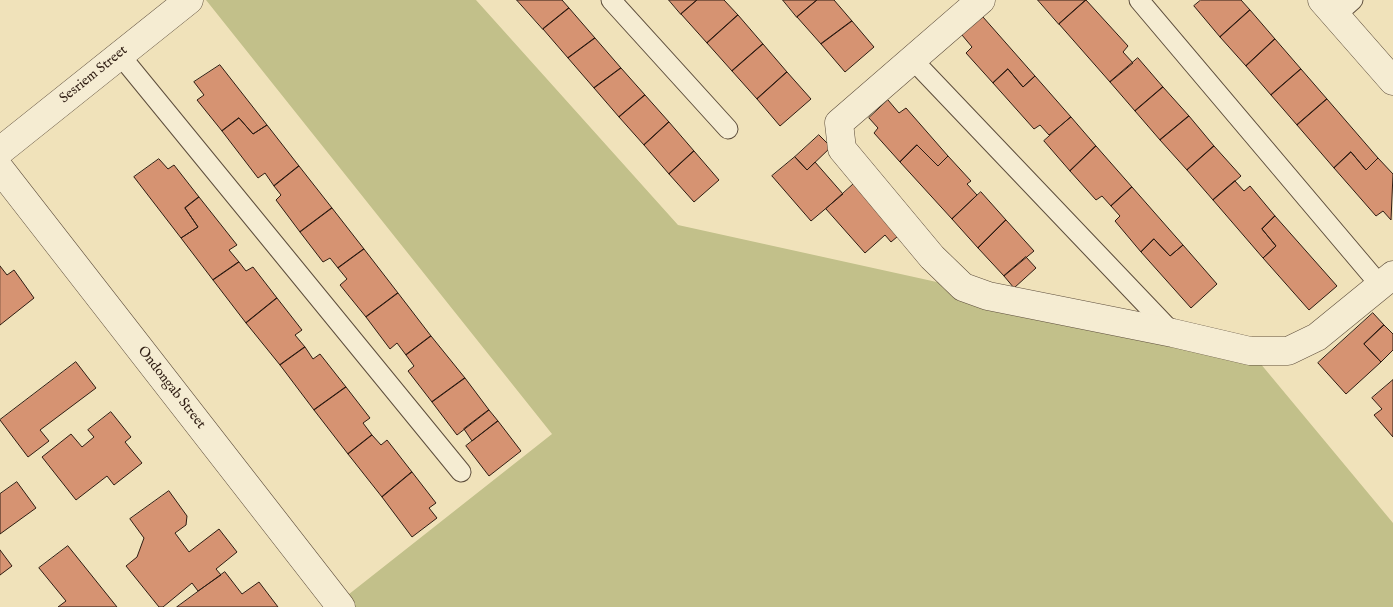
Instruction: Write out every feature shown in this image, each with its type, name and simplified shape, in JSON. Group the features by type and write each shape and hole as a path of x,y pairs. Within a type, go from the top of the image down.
{"street":[{"name":"Sesriem Street","path":"0,151 189,0"},
{"path":"981,0 839,123 842,149 932,257 963,287 988,296 1173,333 1250,351 1288,351 1317,337 1386,280"},
{"path":"1337,5 1393,81"},
{"name":"Ondongab Street","path":"0,169 341,607"}],"lane":[{"path":"611,0 728,129"},
{"path":"1139,0 1386,280"},
{"path":"120,55 461,472"},
{"path":"912,59 1173,333"}],"shaded area":[{"path":"206,0 476,0 678,225 1250,351 1393,523 1393,607 341,607 339,602 552,434"}],"building":[{"path":"517,0 562,0 569,8 543,29"},
{"path":"669,0 697,0 681,14"},
{"path":"697,0 724,0 738,15 707,43 681,14"},
{"path":"783,0 817,0 797,17"},
{"path":"817,0 834,0 852,21 821,44 797,17"},
{"path":"1038,0 1086,0 1059,24"},
{"path":"1086,0 1128,46 1123,52 1133,63 1110,82 1059,24"},
{"path":"1201,0 1241,0 1250,10 1220,37 1194,6"},
{"path":"569,8 595,38 568,58 543,29"},
{"path":"1250,10 1275,39 1246,66 1220,37"},
{"path":"738,15 763,44 732,71 707,43"},
{"path":"983,17 1035,76 1023,87 1008,69 993,83 966,53 972,47 962,35"},
{"path":"852,21 874,47 845,72 821,44"},
{"path":"595,38 621,68 594,88 568,58"},
{"path":"1275,39 1301,69 1271,95 1246,66"},
{"path":"763,44 787,72 757,99 732,71"},
{"path":"1138,58 1163,87 1135,111 1110,82"},
{"path":"220,65 267,125 253,134 239,118 222,131 197,100 204,95 194,82"},
{"path":"621,68 645,95 619,117 594,88"},
{"path":"1008,69 1023,87 1035,76 1071,117 1049,135 1040,125 1034,129 993,83"},
{"path":"1301,69 1327,99 1297,125 1271,95"},
{"path":"787,72 811,99 780,126 757,99"},
{"path":"1163,87 1189,116 1160,140 1135,111"},
{"path":"645,95 669,122 644,145 619,117"},
{"path":"1327,99 1378,158 1366,170 1351,152 1334,168 1297,125"},
{"path":"888,100 899,113 906,108 948,156 938,166 917,145 900,162 874,133 878,128 869,118"},
{"path":"1189,116 1214,146 1187,170 1160,140"},
{"path":"1071,117 1096,146 1070,171 1044,141"},
{"path":"239,118 253,134 267,125 299,166 274,186 265,173 258,178 222,131"},
{"path":"669,122 694,151 669,174 644,145"},
{"path":"819,135 831,147 807,170 795,157"},
{"path":"917,145 938,166 948,156 971,181 967,184 977,195 952,219 900,162"},
{"path":"1096,146 1132,187 1111,206 1102,196 1096,200 1070,171"},
{"path":"1214,146 1241,176 1213,200 1187,170"},
{"path":"694,151 719,180 694,202 669,174"},
{"path":"1351,152 1366,170 1378,158 1393,174 1391,220 1383,211 1376,216 1334,168"},
{"path":"795,157 807,170 815,162 843,194 811,221 772,176"},
{"path":"159,159 168,169 174,165 199,197 185,208 198,227 181,238 134,177"},
{"path":"299,166 332,208 300,232 276,200 281,195 274,186"},
{"path":"858,180 904,231 891,242 885,235 865,253 826,209"},
{"path":"1235,181 1244,191 1250,186 1275,216 1262,229 1276,246 1263,258 1213,200"},
{"path":"1132,187 1183,245 1170,256 1154,239 1141,252 1115,221 1120,216 1111,206"},
{"path":"981,192 1006,220 978,248 952,219"},
{"path":"199,197 237,245 229,250 239,262 213,280 181,238 198,227 185,208"},
{"path":"332,208 364,249 338,268 330,258 323,262 300,232"},
{"path":"1275,216 1337,286 1309,310 1263,258 1276,246 1262,229"},
{"path":"1006,220 1034,251 1004,276 978,248"},
{"path":"1154,239 1170,256 1183,245 1217,284 1191,308 1141,252"},
{"path":"364,249 398,293 366,317 340,285 347,279 338,268"},
{"path":"1026,257 1036,268 1014,288 1004,276"},
{"path":"239,262 246,271 253,267 277,298 246,323 213,280"},
{"path":"0,266 7,275 14,270 34,298 0,325"},
{"path":"398,293 431,336 406,355 397,343 390,349 366,317"},
{"path":"277,298 302,330 295,335 305,347 280,365 246,323"},
{"path":"1373,313 1384,325 1364,344 1381,362 1346,394 1318,363"},
{"path":"1384,325 1393,334 1393,350 1381,362 1364,344"},
{"path":"431,336 465,378 432,402 408,371 414,366 406,355"},
{"path":"305,347 313,359 320,354 346,387 314,410 280,365"},
{"path":"76,362 96,388 40,430 49,441 28,457 0,420"},
{"path":"465,378 489,410 457,435 432,402"},
{"path":"1393,380 1393,437 1374,415 1382,409 1372,398"},
{"path":"346,387 370,418 363,423 372,435 348,454 314,410"},
{"path":"489,410 498,421 472,441 464,429"},
{"path":"111,412 131,437 125,442 142,463 114,485 107,476 76,500 42,457 71,434 82,447 94,437 88,430"},
{"path":"498,421 521,451 489,476 466,446"},
{"path":"372,435 381,445 387,440 412,472 382,497 348,454"},
{"path":"412,472 436,503 429,508 437,518 412,537 382,497"},
{"path":"17,482 36,508 0,534 0,494"},
{"path":"169,491 187,516 186,525 175,533 189,552 219,529 237,552 216,569 221,575 198,591 192,583 163,607 159,607 126,566 137,557 144,538 130,519"},
{"path":"68,546 117,607 58,607 66,601 39,568"},
{"path":"0,550 12,566 0,575"},
{"path":"225,572 242,594 259,582 278,607 177,607"}]}
